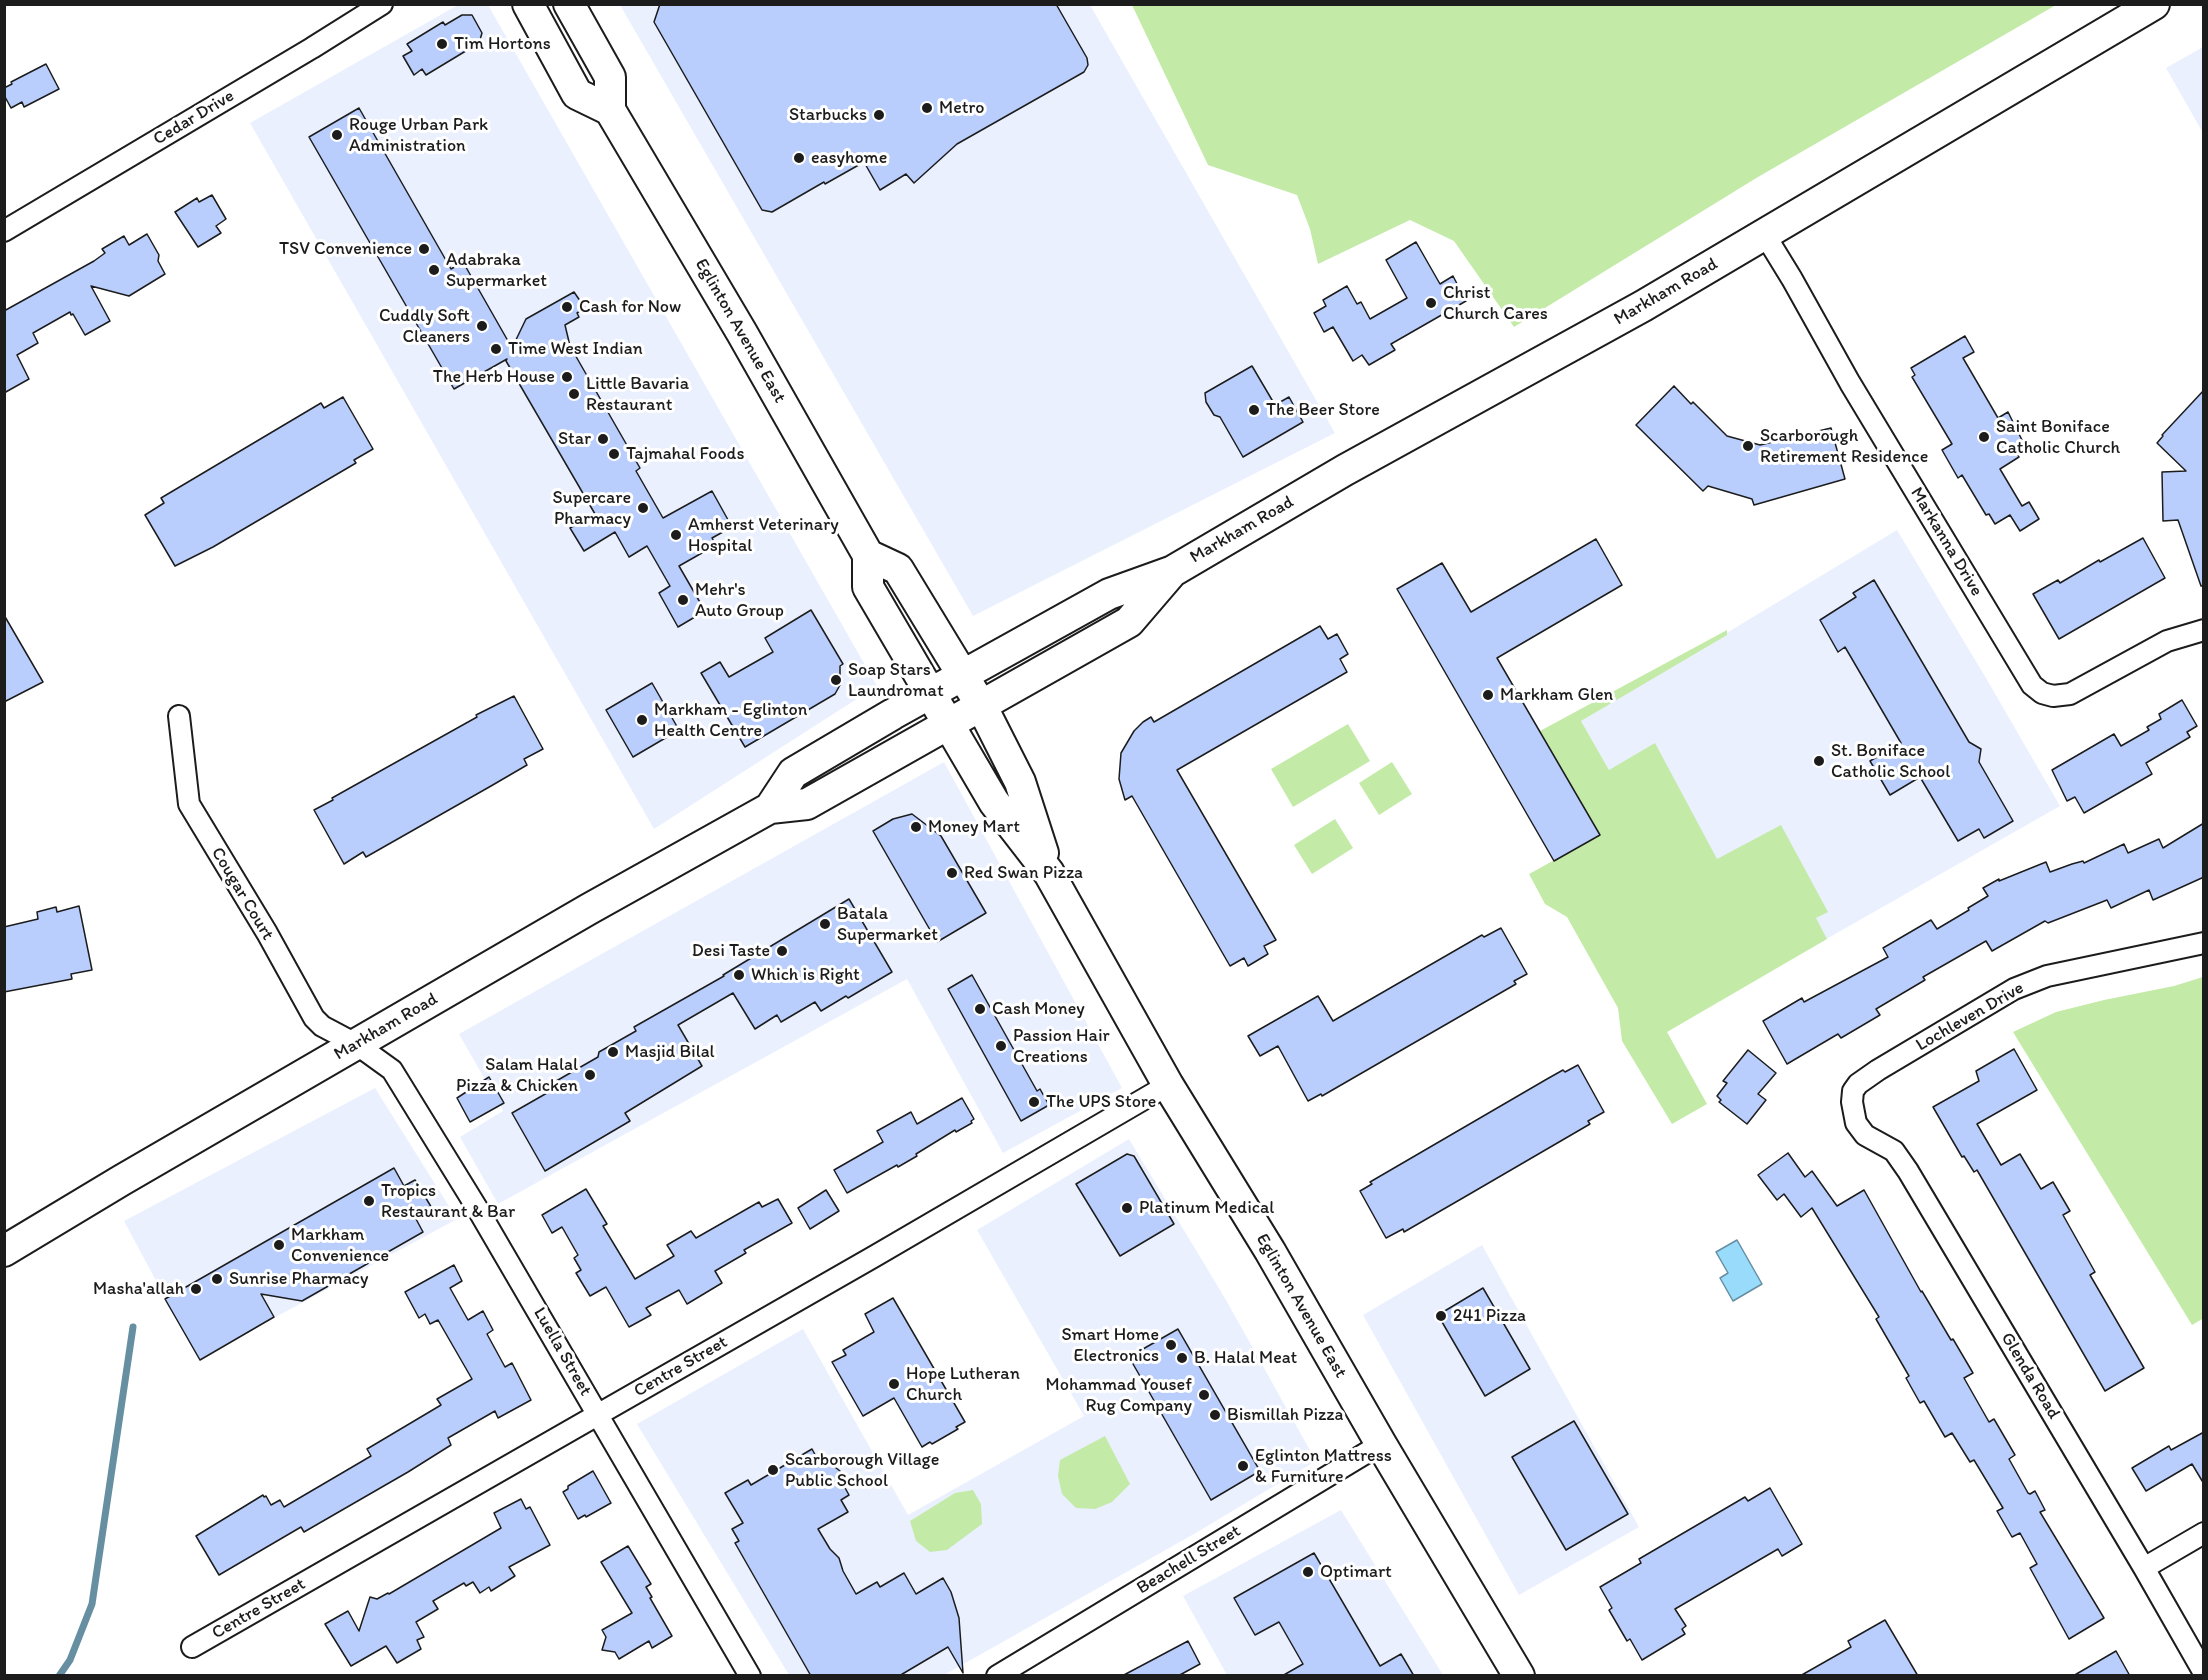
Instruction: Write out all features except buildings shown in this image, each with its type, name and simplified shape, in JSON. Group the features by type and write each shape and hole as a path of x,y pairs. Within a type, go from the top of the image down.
{"main road":[{"path":"528,4 578,94 610,110 610,77 569,4"},
{"name":"Markham Road","path":"770,808 793,774 963,674 1109,594 1173,571 1345,470 1765,236 1938,130 2154,4"},
{"name":"Eglinton Avenue East","path":"610,110 742,333 868,555 868,587 994,802 1049,873 1168,1085 1270,1251 1519,1676"},
{"name":"Eglinton Avenue East","path":"868,555 898,569 982,706 1020,782 1049,873"},
{"name":"Markham Road","path":"4,1251 589,909 770,808 807,804 1129,622 1173,571"}],"street":[{"name":"Cedar Drive","path":"4,231 382,4"},
{"name":"Markanna Drive","path":"1765,236 1792,279 1850,383 2032,685 2042,693 2053,696 2070,694 2167,641 2204,630"},
{"name":"Cougar Court","path":"179,716 189,804 267,933 314,1018 322,1026 356,1044"},
{"name":"Lochleven Drive","path":"1853,1091 1858,1084 1878,1070 2014,989 2047,976 2204,943"},
{"name":"Luella Street","path":"356,1044 392,1070 477,1208 750,1676"},
{"name":"Centre Street","path":"192,1647 875,1256 1168,1085"},
{"name":"Glenda Road","path":"1853,1091 1852,1101 1856,1123 1865,1135 1894,1151 1908,1171 2204,1673"},
{"name":"Beachell Street","path":"997,1676 1381,1444"},
{"path":"2144,1568 2204,1533"}],"shaded area":[{"path":"458,5 488,5 877,686 654,829 250,123"},
{"path":"620,5 1090,5 1335,433 973,616"},
{"path":"2203,47 2203,133 2166,68"},
{"name":"St. Boniface Catholic School","path":"1897,530 2060,806 1735,991 1581,721"},
{"path":"944,762 1122,1088 1003,1153 907,979 498,1204 460,1137 503,1111 459,1034"},
{"path":"375,1088 457,1219 198,1359 124,1221"},
{"name":"Scarborough Village Public School","path":"1129,1139 1226,1300 1316,1461 1194,1534 944,1675 789,1675 637,1424 803,1329 908,1515 1084,1416 977,1230"},
{"path":"1482,1245 1639,1527 1519,1595 1363,1315"},
{"path":"1341,1510 1443,1675 1227,1675 1183,1596"}],"green space":[{"path":"1132,5 2056,5 1758,177 1514,327 1454,241 1410,220 1318,264 1310,229 1297,195 1208,165"},
{"path":"1727,630 1727,635 1581,721 1609,770 1655,743 1717,859 1781,825 1828,912 1816,918 1827,939 1667,1032 1707,1104 1672,1124 1622,1041 1618,1008 1567,917 1545,904 1529,874 1600,835 1540,731"},
{"path":"1348,724 1370,761 1293,807 1271,769"},
{"path":"1392,762 1412,794 1379,815 1359,783"},
{"path":"1335,819 1353,848 1312,874 1294,845"},
{"path":"2203,977 2204,1318 2192,1325 2013,1032 2056,1012 2174,986"},
{"path":"1105,1436 1130,1484 1112,1502 1095,1509 1076,1508 1062,1494 1058,1476 1060,1460"},
{"path":"973,1490 981,1504 982,1524 947,1550 930,1552 916,1541 910,1521 955,1493"}],"water":[{"path":"1737,1240 1762,1284 1733,1301 1720,1278 1728,1273 1716,1252"}],"waterway":[{"path":"59,1676 70,1660 92,1604 133,1327"}],"place":[{"name":"Tim Hortons","path":"442,44"},
{"name":"Metro","path":"927,108"},
{"name":"Starbucks","path":"879,115"},
{"name":"Rouge Urban Park Administration","path":"337,135"},
{"name":"easyhome","path":"799,158"},
{"name":"TSV Convenience","path":"424,249"},
{"name":"Adabraka Supermarket","path":"434,270"},
{"name":"Christ Church Cares","path":"1431,303"},
{"name":"Cash for Now","path":"567,307"},
{"name":"Cuddly Soft Cleaners","path":"482,326"},
{"name":"Time West Indian","path":"496,349"},
{"name":"The Herb House","path":"567,377"},
{"name":"Little Bavaria Restaurant","path":"574,394"},
{"name":"The Beer Store","path":"1254,410"},
{"name":"Saint Boniface Catholic Church","path":"1984,437"},
{"name":"Star","path":"603,439"},
{"name":"Scarborough Retirement Residence","path":"1748,446"},
{"name":"Tajmahal Foods","path":"614,454"},
{"name":"Supercare Pharmacy","path":"643,508"},
{"name":"Amherst Veterinary Hospital","path":"676,535"},
{"name":"Mehr's Auto Group","path":"683,600"},
{"name":"Soap Stars Laundromat","path":"836,680"},
{"name":"Markham Glen","path":"1488,695"},
{"name":"Markham - Eglinton Health Centre","path":"642,720"},
{"name":"St. Boniface Catholic School","path":"1819,761"},
{"name":"Money Mart","path":"916,827"},
{"name":"Red Swan Pizza","path":"952,873"},
{"name":"Batala Supermarket","path":"825,924"},
{"name":"Desi Taste","path":"782,951"},
{"name":"Which is Right","path":"739,975"},
{"name":"Cash Money","path":"980,1009"},
{"name":"Passion Hair Creations","path":"1001,1046"},
{"name":"Masjid Bilal","path":"613,1052"},
{"name":"Salam Halal Pizza & Chicken","path":"590,1075"},
{"name":"The UPS Store","path":"1034,1102"},
{"name":"Tropics Restaurant & Bar","path":"369,1201"},
{"name":"Platinum Medical","path":"1127,1208"},
{"name":"Markham Convenience","path":"279,1245"},
{"name":"Sunrise Pharmacy","path":"217,1279"},
{"name":"Masha'allah","path":"196,1289"},
{"name":"241 Pizza","path":"1441,1316"},
{"name":"Smart Home Electronics","path":"1171,1345"},
{"name":"B. Halal Meat","path":"1182,1358"},
{"name":"Hope Lutheran Church","path":"894,1384"},
{"name":"Mohammad Yousef Rug Company","path":"1204,1395"},
{"name":"Bismillah Pizza","path":"1215,1415"},
{"name":"Eglinton Mattress & Furniture","path":"1243,1466"},
{"name":"Scarborough Village Public School","path":"773,1470"},
{"name":"Optimart","path":"1308,1572"}]}
